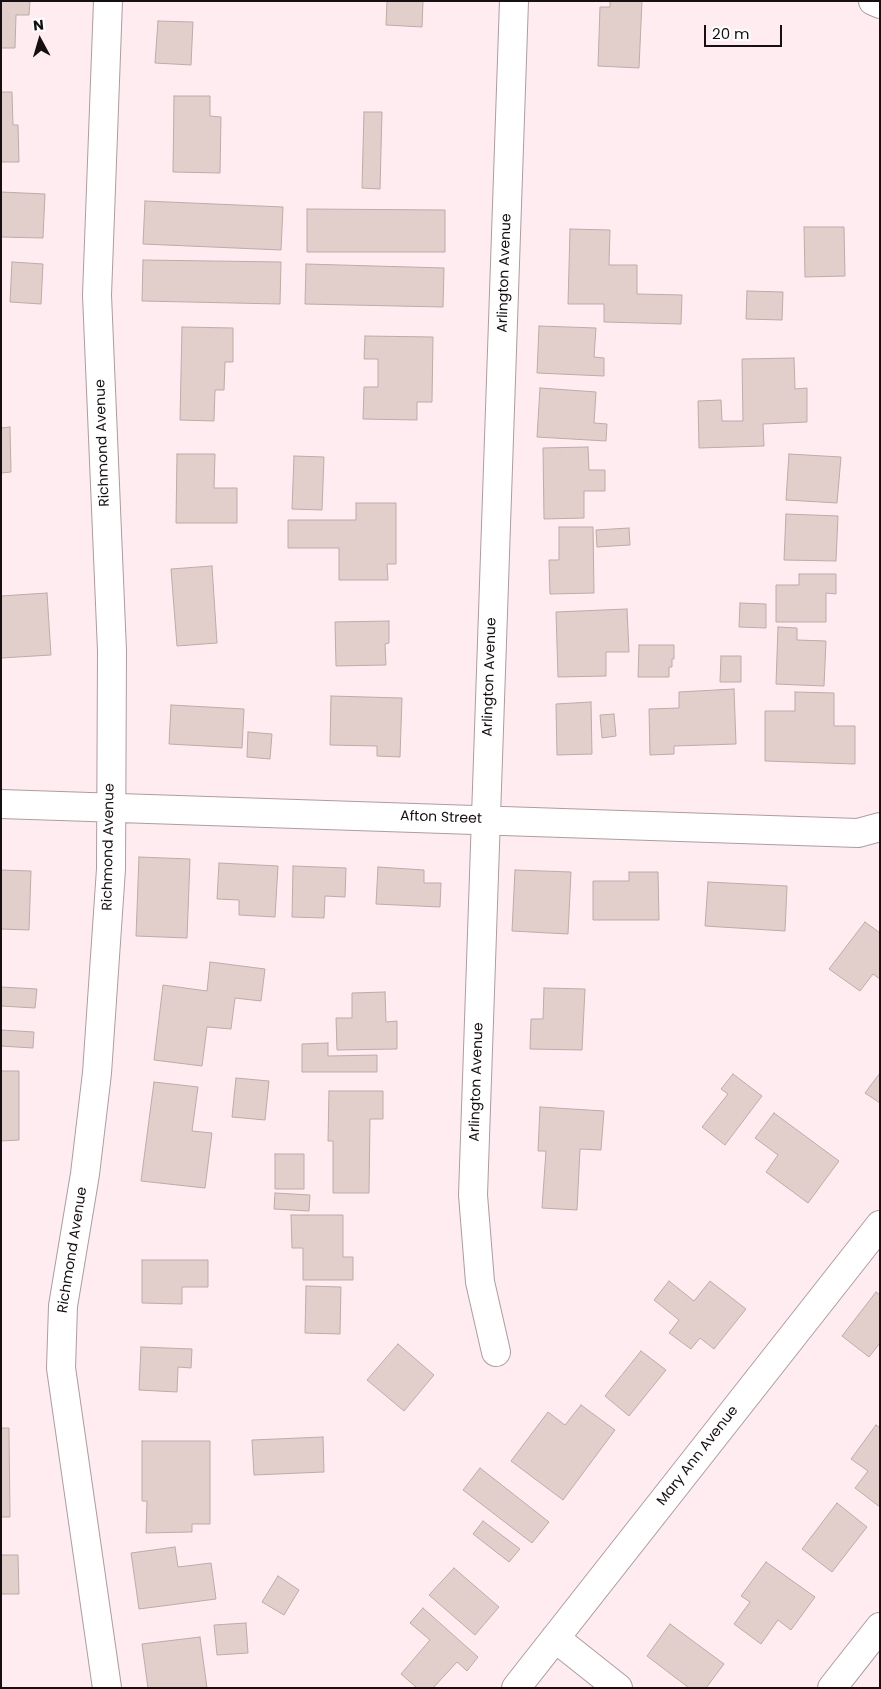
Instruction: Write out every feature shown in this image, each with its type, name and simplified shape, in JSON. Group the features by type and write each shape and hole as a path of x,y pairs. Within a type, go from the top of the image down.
{"street":[{"name":"Richmond Avenue","path":"107,1688 61,1368 63,1306 85,1174 98,1073 111,869 112,651 97,295 108,1"},
{"name":"Arlington Avenue","path":"496,1352 480,1282 473,1194 514,1"},
{"path":"873,1 880,4"},
{"name":"Afton Street","path":"1,804 858,833 880,827"},
{"name":"Mary Ann Avenue","path":"516,1688 880,1225"},
{"path":"832,1688 880,1627"},
{"path":"555,1638 618,1688"}],"building":[{"path":"1,1 30,1 29,15 16,15 15,48 1,48"},
{"path":"387,1 423,1 422,27 386,25"},
{"path":"610,1 642,1 639,68 598,66 600,7 610,7"},
{"path":"158,21 193,22 191,65 155,63"},
{"path":"1,92 12,92 13,125 18,125 19,162 1,162"},
{"path":"174,96 210,96 210,116 221,117 220,173 173,172"},
{"path":"364,112 382,112 380,189 362,188"},
{"path":"1,192 45,194 43,238 1,237"},
{"path":"145,201 283,207 281,250 143,244"},
{"path":"307,209 445,210 445,252 307,252"},
{"path":"804,227 844,227 845,276 805,277"},
{"path":"570,229 610,230 609,265 637,265 637,294 682,295 681,324 604,322 604,304 568,304"},
{"path":"143,260 281,262 280,304 142,301"},
{"path":"12,262 43,264 41,304 10,302"},
{"path":"306,264 444,268 443,307 305,304"},
{"path":"747,291 783,292 782,320 746,319"},
{"path":"539,326 596,328 594,357 604,358 604,376 537,373"},
{"path":"182,327 233,328 233,362 225,362 224,390 215,390 214,421 180,420"},
{"path":"365,336 433,337 432,402 417,402 417,420 363,419 364,387 378,387 378,359 364,359"},
{"path":"794,358 795,389 807,388 807,422 763,424 764,446 699,448 698,401 721,400 722,421 743,421 742,359"},
{"path":"540,388 596,392 594,423 607,424 606,441 537,437"},
{"path":"10,427 11,472 1,473 1,428"},
{"path":"588,447 589,470 605,470 605,491 584,491 584,518 544,519 543,448"},
{"path":"177,454 215,454 214,488 237,488 237,523 176,523"},
{"path":"789,454 841,457 837,503 786,500"},
{"path":"294,456 324,457 322,510 292,509"},
{"path":"356,503 396,503 396,564 387,564 388,580 339,580 339,548 288,548 288,520 356,520"},
{"path":"786,514 838,516 836,561 784,560"},
{"path":"559,527 593,527 594,593 550,594 549,560 559,560"},
{"path":"629,528 630,545 597,547 596,530"},
{"path":"212,566 217,643 177,646 171,569"},
{"path":"799,574 836,574 836,594 826,593 826,622 776,622 776,585 799,585"},
{"path":"47,593 51,655 1,658 1,596"},
{"path":"740,603 766,604 766,628 739,627"},
{"path":"627,609 629,652 606,652 606,676 558,677 556,612"},
{"path":"389,621 389,643 385,644 386,665 336,666 335,622"},
{"path":"778,627 797,628 797,640 826,641 824,686 776,684"},
{"path":"639,645 674,645 674,659 672,659 672,667 669,667 669,677 638,677"},
{"path":"721,656 741,656 741,682 720,682"},
{"path":"734,689 736,744 674,746 674,754 650,755 649,709 679,708 679,692"},
{"path":"795,692 834,693 834,726 855,726 855,764 765,761 765,711 795,711"},
{"path":"331,696 402,698 400,757 377,756 377,746 330,745"},
{"path":"591,702 592,754 557,755 556,704"},
{"path":"171,705 244,709 242,748 169,744"},
{"path":"614,714 616,736 602,738 600,715"},
{"path":"248,732 272,734 270,759 247,757"},
{"path":"139,857 190,859 187,938 136,936"},
{"path":"219,863 278,866 275,917 239,915 239,900 217,899"},
{"path":"293,866 346,868 345,897 325,896 324,918 292,917"},
{"path":"378,867 424,870 424,883 441,883 440,907 376,904"},
{"path":"1,870 31,871 29,930 1,929"},
{"path":"515,870 571,872 568,934 512,931"},
{"path":"629,872 658,872 659,920 593,920 593,881 629,881"},
{"path":"708,882 787,886 785,931 705,926"},
{"path":"865,922 880,933 880,979 873,974 860,991 829,969"},
{"path":"210,962 265,969 261,1001 235,998 231,1029 207,1027 202,1066 154,1060 163,985 207,991"},
{"path":"1,987 37,989 35,1008 1,1006"},
{"path":"544,988 585,989 582,1050 530,1049 531,1019 543,1019"},
{"path":"385,992 386,1022 397,1021 397,1049 337,1050 336,1018 352,1018 352,993"},
{"path":"1,1030 34,1032 33,1048 1,1046"},
{"path":"328,1043 328,1056 377,1055 377,1072 302,1072 302,1044"},
{"path":"1,1071 19,1071 19,1140 1,1141"},
{"path":"880,1073 880,1103 865,1093"},
{"path":"733,1074 762,1096 725,1145 702,1127 728,1094 721,1089"},
{"path":"236,1078 269,1081 265,1120 232,1117"},
{"path":"154,1082 198,1087 192,1131 212,1133 205,1188 141,1181"},
{"path":"329,1091 383,1091 383,1119 370,1119 369,1193 333,1193 333,1141 328,1141"},
{"path":"540,1107 604,1111 601,1150 580,1149 577,1210 542,1208 546,1151 538,1151"},
{"path":"774,1113 839,1161 808,1203 766,1172 778,1155 755,1138"},
{"path":"275,1154 304,1154 304,1189 275,1189"},
{"path":"275,1193 310,1195 309,1211 274,1209"},
{"path":"291,1215 343,1215 343,1257 353,1257 353,1280 303,1280 303,1248 292,1248"},
{"path":"142,1260 208,1260 208,1287 182,1287 182,1304 142,1303"},
{"path":"669,1281 694,1301 710,1281 746,1309 714,1349 700,1338 691,1349 669,1333 679,1320 654,1300"},
{"path":"306,1286 341,1287 340,1334 305,1333"},
{"path":"876,1292 880,1295 880,1343 869,1357 842,1336"},
{"path":"398,1344 434,1375 404,1411 367,1380"},
{"path":"141,1347 192,1349 191,1368 178,1367 177,1392 139,1390"},
{"path":"641,1351 666,1370 629,1416 605,1396"},
{"path":"581,1405 615,1430 563,1500 511,1461 548,1412 565,1425"},
{"path":"876,1425 880,1428 880,1507 855,1488 868,1471 851,1459"},
{"path":"1,1428 9,1428 10,1517 1,1517"},
{"path":"323,1437 324,1472 254,1475 252,1440"},
{"path":"142,1441 210,1441 210,1524 192,1524 192,1532 146,1533 147,1501 142,1501"},
{"path":"480,1468 549,1522 532,1543 463,1490"},
{"path":"837,1503 867,1527 832,1572 802,1549"},
{"path":"483,1521 520,1549 509,1562 473,1534"},
{"path":"175,1547 178,1567 211,1563 216,1599 139,1609 131,1553"},
{"path":"1,1555 18,1555 19,1594 1,1594"},
{"path":"766,1562 815,1597 791,1630 778,1620 761,1644 734,1624 750,1602 741,1596"},
{"path":"454,1568 499,1607 475,1635 429,1595"},
{"path":"278,1576 299,1590 284,1615 262,1602"},
{"path":"423,1608 478,1657 467,1671 457,1662 433,1688 417,1688 401,1674 430,1640 410,1623"},
{"path":"246,1623 248,1653 217,1655 214,1625"},
{"path":"670,1624 724,1664 706,1688 689,1688 647,1656"},
{"path":"200,1637 207,1688 148,1688 142,1644"}]}
